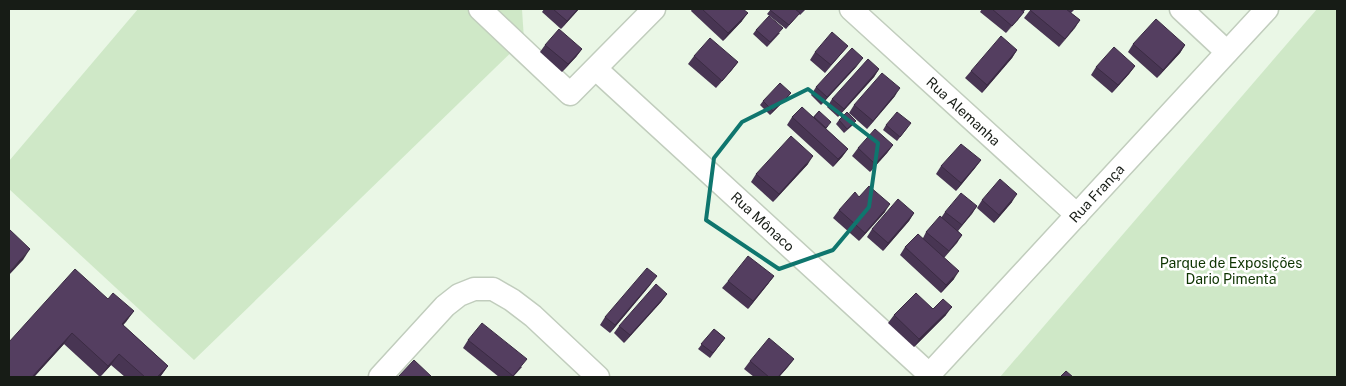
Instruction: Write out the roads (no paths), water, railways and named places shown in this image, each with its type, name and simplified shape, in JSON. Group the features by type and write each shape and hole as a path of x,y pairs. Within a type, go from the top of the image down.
{"street":[{"path":"480,9 570,94 596,70 654,9"},
{"name":"Rua Alemanha","path":"851,9 1077,214"},
{"path":"1181,9 1227,52"},
{"name":"Rua França","path":"929,376 1266,9"},
{"name":"Rua Mônaco","path":"596,70 929,376"},
{"path":"380,377 446,306 459,295 474,289 493,289 512,300 533,316 598,377"}],"park label":[{"name":"Parque de Exposições Dario Pimenta","path":"1231,272"}]}
